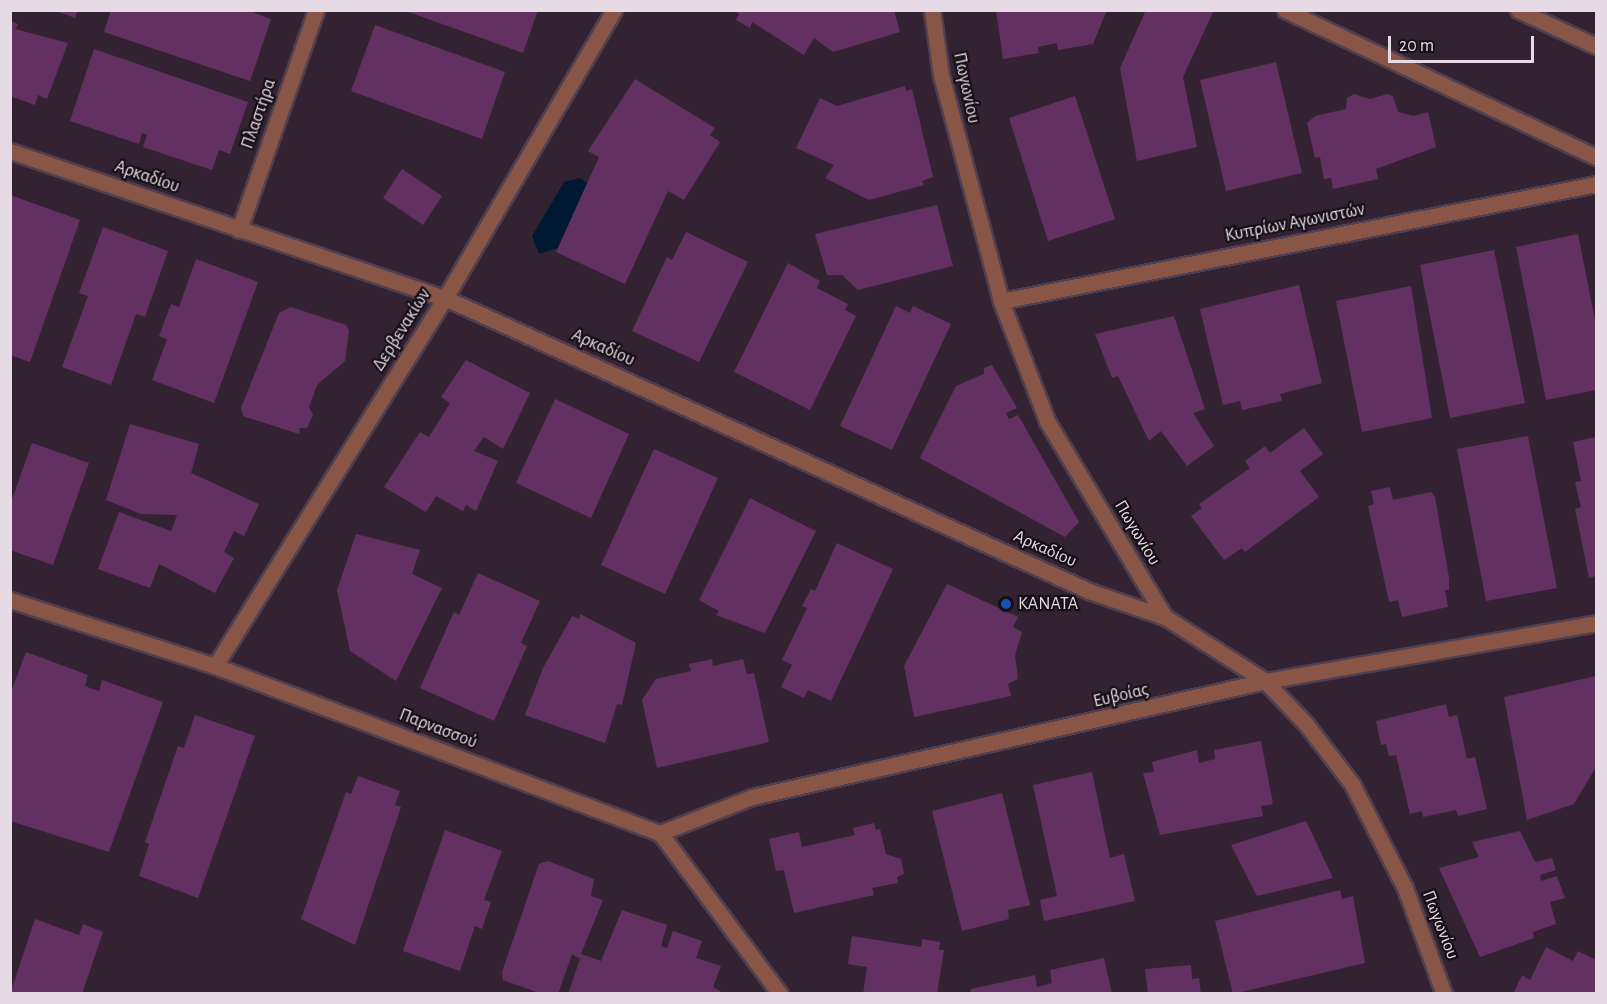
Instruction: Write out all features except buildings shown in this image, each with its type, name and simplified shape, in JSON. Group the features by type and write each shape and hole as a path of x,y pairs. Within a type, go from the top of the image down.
{"street":[{"name":"Πλαστήρα","path":"239,230 316,10"},
{"name":"Δερβενακίων","path":"215,666 446,298 614,10"},
{"name":"Πωγωνίου","path":"932,10 941,75 1001,301 1047,421 1165,617 1265,681 1306,724 1352,784 1405,888 1444,993"},
{"path":"1285,10 1596,157"},
{"path":"1518,10 1596,46"},
{"name":"Αρκαδίου","path":"10,151 446,298 1089,591 1165,617"},
{"name":"Κυπρίων Αγωνιστών","path":"1001,301 1596,184"},
{"name":"Παρνασσού","path":"10,600 215,666 660,833"},
{"name":"Ευβοίας","path":"660,833 752,797 1265,681 1596,623"},
{"path":"660,833 780,993"}],"water":[{"path":"580,178 588,184 558,248 539,254 532,236 564,182"}],"place":[{"name":"ΚΑΝΑΤΑ","path":"1006,604"}]}
